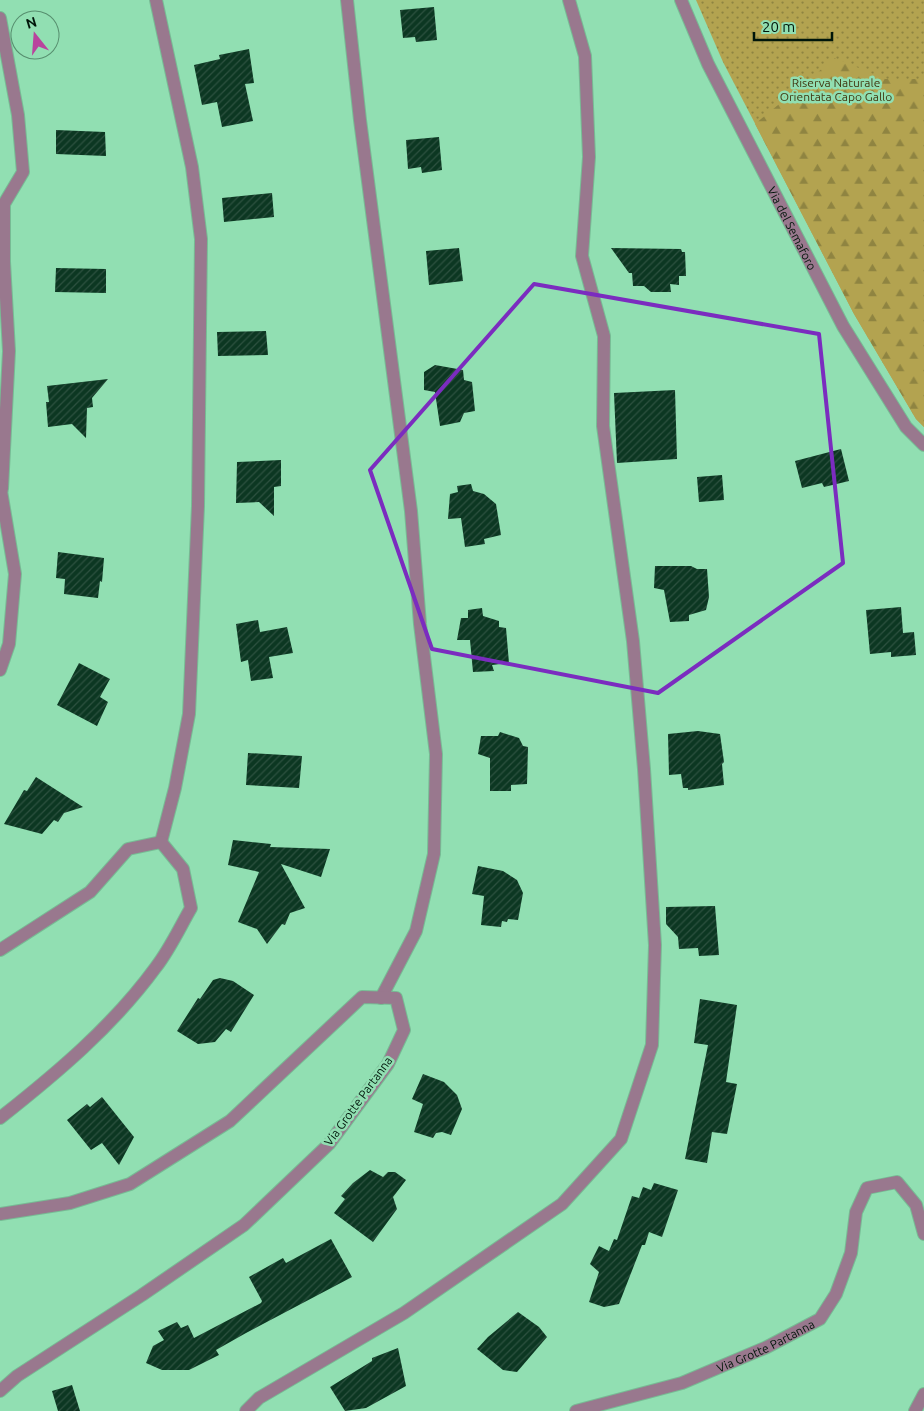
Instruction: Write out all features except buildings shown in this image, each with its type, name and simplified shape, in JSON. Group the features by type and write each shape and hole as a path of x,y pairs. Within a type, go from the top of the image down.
{"street":[{"path":"156,0 192,168 201,239 198,506 189,714 175,788 160,842"},
{"path":"0,1214 70,1203 130,1184 230,1121 362,997 381,998 416,931 434,854 436,754 420,624 411,511 360,120 347,0"},
{"path":"246,1411 259,1398 404,1313 562,1204 621,1139 652,1045 655,946 644,769 633,641 603,426 604,336 582,256 589,158 585,65 569,0"},
{"name":"Via del Semaforo","path":"681,0 708,64 843,326 906,427 924,445"},
{"path":"0,18 18,116 23,172 4,204 4,262 9,351 1,487 15,574 9,644 0,670"},
{"path":"0,950 90,892 128,849 160,842"},
{"path":"0,1118 44,1084 105,1029 157,966 191,908 183,869 160,842"},
{"name":"Via Grotte Partanna","path":"0,1392 17,1376 142,1295 244,1225 329,1144 388,1064 404,1030 396,998 381,998"},
{"name":"Via Grotte Partanna","path":"576,1411 682,1384 767,1347 820,1319 836,1294 851,1253 856,1212 867,1188 897,1182 916,1206 924,1234"},
{"path":"916,1411 924,1394"}],"highlighted area":[{"path":"534,284 819,334 843,563 658,693 432,649 370,470"}],"green space":[{"name":"Riserva Naturale Orientata Capo Gallo","path":"696,0 924,0 924,427 916,419 854,314 723,62"},
{"name":"Riserva Naturale Orientata Capo Gallo","path":"835,58 885,79 924,79 924,427 916,419 854,314 755,124"}]}
